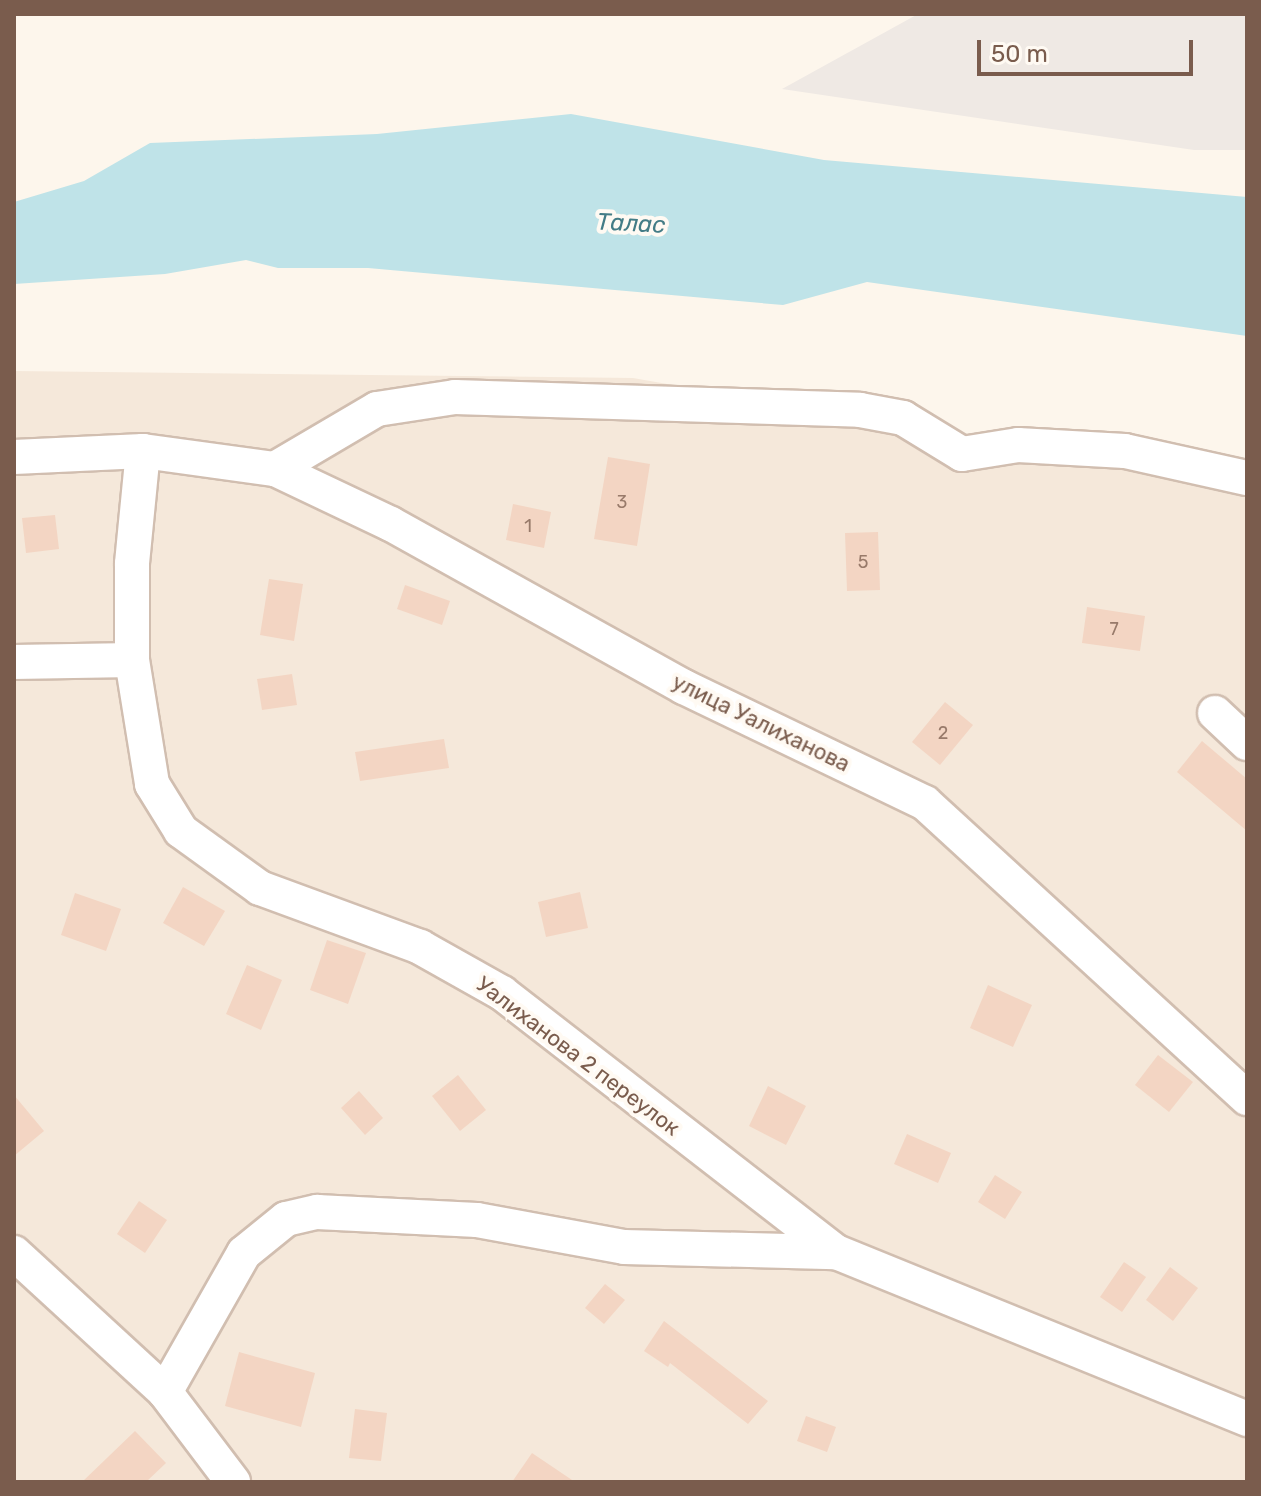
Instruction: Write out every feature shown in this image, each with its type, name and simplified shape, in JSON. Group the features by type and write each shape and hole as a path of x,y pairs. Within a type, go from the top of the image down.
{"street":[{"path":"275,469 377,409 455,397 860,410 903,418 962,454 1018,445 1125,451 1247,478"},
{"name":"улица Уалиханова","path":"14,457 143,451 205,463 275,469 391,524 684,687 925,803 1247,1098"},
{"name":"Уалиханова 2 переулок","path":"143,451 132,564 132,660 152,784 181,831 216,861 260,888 420,947 502,993 836,1252 1247,1419"},
{"path":"14,662 132,660"},
{"path":"1215,713 1247,743"},
{"name":"Уалиханова 2 переулок","path":"165,1392 244,1253 286,1219 317,1212 477,1220 624,1247 836,1252"},
{"path":"14,1253 165,1392 233,1482"}],"shaded area":[{"path":"918,14 1247,14 1247,150 1194,150 782,89"},
{"path":"14,371 633,378 1247,486 1247,1482 14,1482"}],"water":[{"name":"Талас","path":"571,114 824,160 1247,197 1247,336 867,282 783,305 368,268 278,268 246,260 165,274 14,284 14,202 84,181 150,143 377,134"}],"building":[{"path":"608,457 650,464 637,546 594,539"},
{"path":"513,504 551,512 544,548 506,540"},
{"path":"55,515 59,549 26,553 22,518"},
{"path":"878,532 880,590 847,591 845,533"},
{"path":"269,579 303,584 294,641 260,635"},
{"path":"405,585 450,601 442,625 397,609"},
{"path":"1087,607 1145,616 1140,651 1082,643"},
{"path":"292,674 297,705 262,710 257,679"},
{"path":"945,702 973,725 940,765 912,742"},
{"path":"444,739 449,768 360,781 355,752"},
{"path":"1202,741 1247,779 1247,831 1177,772"},
{"path":"183,887 225,911 204,946 163,923"},
{"path":"580,892 588,928 546,937 538,902"},
{"path":"75,893 121,909 106,951 61,935"},
{"path":"327,940 366,953 348,1004 310,990"},
{"path":"247,965 282,980 261,1030 226,1014"},
{"path":"988,985 1032,1005 1013,1047 970,1028"},
{"path":"1158,1055 1193,1082 1169,1112 1135,1085"},
{"path":"458,1075 486,1110 460,1131 432,1096"},
{"path":"768,1086 806,1106 786,1145 749,1126"},
{"path":"359,1091 383,1118 365,1135 341,1108"},
{"path":"14,1095 44,1131 14,1156"},
{"path":"907,1134 951,1153 938,1183 894,1164"},
{"path":"995,1175 1022,1192 1005,1219 978,1202"},
{"path":"139,1201 167,1220 145,1253 117,1234"},
{"path":"1124,1262 1146,1277 1122,1312 1100,1297"},
{"path":"1170,1267 1198,1288 1173,1321 1146,1300"},
{"path":"605,1284 625,1300 604,1324 585,1308"},
{"path":"664,1321 768,1401 748,1424 670,1363 668,1367 644,1351"},
{"path":"239,1352 315,1373 301,1427 225,1406"},
{"path":"355,1409 387,1413 381,1461 349,1458"},
{"path":"806,1416 836,1427 827,1452 797,1441"},
{"path":"135,1431 166,1463 146,1482 82,1482"},
{"path":"532,1453 575,1482 512,1482"}]}
